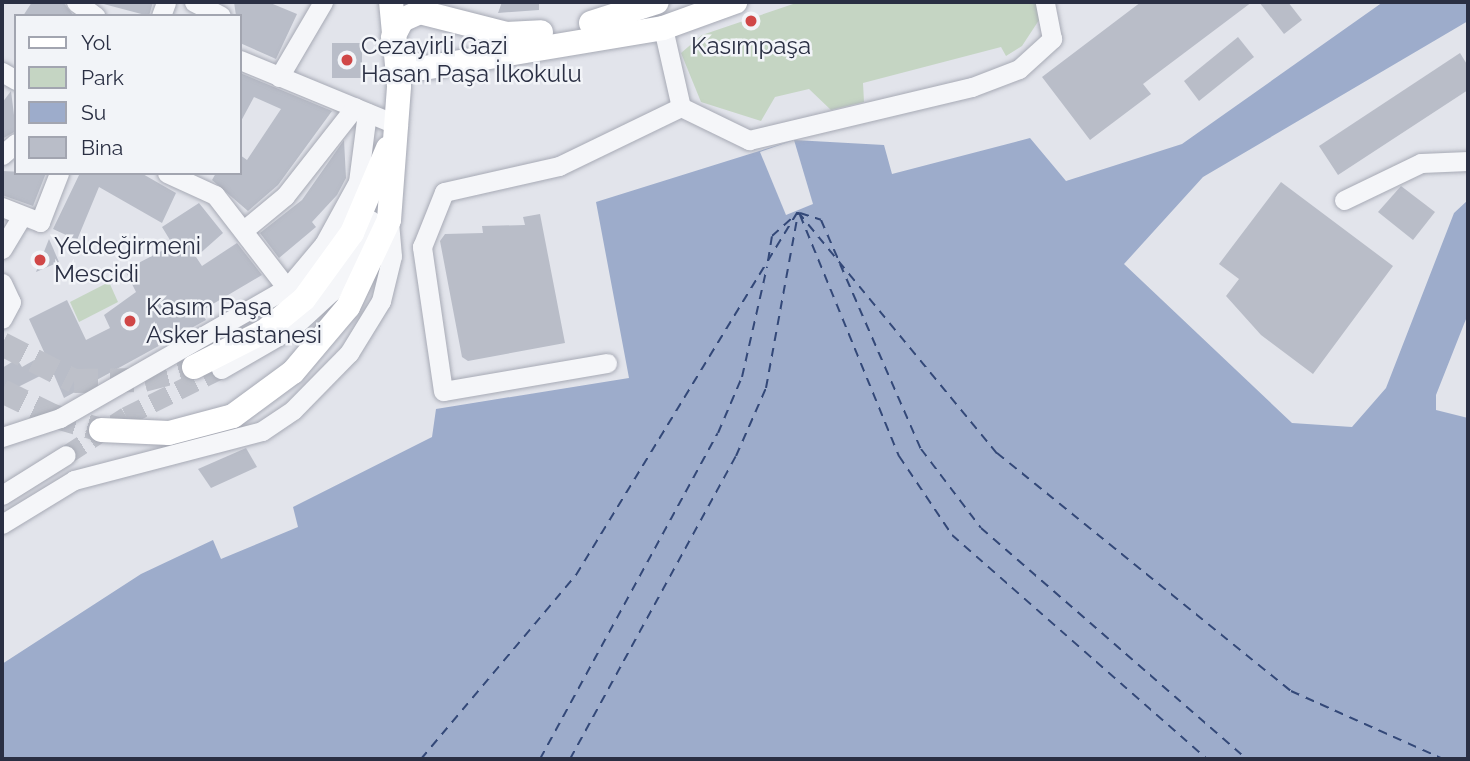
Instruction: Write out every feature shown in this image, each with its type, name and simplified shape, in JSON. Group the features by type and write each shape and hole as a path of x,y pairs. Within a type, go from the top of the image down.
{"main road":[{"path":"101,430 187,430 251,404 293,372 348,307 389,220 398,125 398,86 391,2"},
{"path":"393,37 402,20 420,12 506,34 533,34 615,19 657,2"},
{"path":"398,86 424,68 663,27 734,2"},
{"path":"393,37 404,61 424,68"},
{"path":"194,367 265,331 304,299 352,233 398,125"}],"street":[{"path":"76,2 92,14"},
{"path":"194,2 216,14"},
{"path":"279,76 323,2"},
{"path":"681,107 749,140 972,87 1019,69 1052,39 1045,2"},
{"path":"663,27 681,107"},
{"path":"242,61 398,125"},
{"path":"607,363 443,391 422,247 444,191 559,166 681,107"},
{"path":"245,229 285,196 361,110"},
{"path":"2,437 60,418 287,288 324,244 358,182 361,110"},
{"path":"221,369 292,328 331,292 373,214 385,154"},
{"path":"1344,200 1421,163 1468,161"},
{"path":"2,207 21,217 40,222 57,175"},
{"path":"171,175 215,195 245,229 287,288"},
{"path":"2,249 21,217"},
{"path":"2,524 74,480 254,434 293,410 349,353 381,301 392,256 389,220"},
{"path":"2,283 11,302 2,319"},
{"path":"2,495 66,455"}],"green space":[{"path":"799,2 1038,2 1041,17 1022,46 1006,56 1001,47 863,83 864,102 831,110 809,89 775,97 761,121 701,102 681,53 702,35"},
{"path":"109,282 118,302 79,322 70,302"}],"water":[{"path":"1383,2 1468,2 1468,21 1203,177 1124,264 1292,423 1352,427 1386,388 1454,213 1468,200 1468,314 1436,395 1436,410 1468,418 1468,759 2,759 2,664 141,574 213,540 221,559 298,527 293,507 432,437 436,409 629,378 596,202 794,140 884,145 892,174 1030,138 1066,181 1182,144"}],"pier":[{"path":"794,140 813,204 786,215 760,152"}],"building":[{"path":"32,2 63,2 72,14 24,14"},
{"path":"96,2 153,2 150,14"},
{"path":"234,2 268,2 297,14 276,59 242,44 242,14 236,14"},
{"path":"502,2 539,2 539,10 498,13"},
{"path":"1141,2 1252,2 1143,84 1151,94 1090,140 1042,77"},
{"path":"1259,2 1288,2 1302,20 1284,34"},
{"path":"1238,37 1254,57 1199,101 1184,81"},
{"name":"Cezayirli Gazi Hasan Paşa İlkokulu","path":"332,43 362,43 362,78 332,78"},
{"path":"1460,53 1468,66 1468,90 1338,175 1319,146"},
{"path":"242,74 332,111 278,185 248,211 212,180 215,175 242,175 242,156 247,160 281,109 254,97 242,119"},
{"path":"11,91 14,132 2,139 2,103"},
{"path":"344,140 346,178 337,195 312,222 316,227 279,258 260,233 302,200"},
{"path":"2,171 14,172 14,175 45,175 33,206 2,195"},
{"path":"79,175 144,175 176,193 162,223 99,187 77,240 53,229"},
{"path":"1281,182 1393,266 1313,374 1261,335 1226,296 1239,279 1219,264"},
{"path":"1401,186 1435,212 1413,240 1378,212"},
{"path":"199,203 223,233 196,257 202,266 237,243 262,275 201,311 206,320 64,398 52,370 2,395 2,368 17,359 22,367 45,354 29,319 67,300 86,340 110,328 104,315 136,292 125,270 173,245 162,227"},
{"path":"540,214 565,343 468,361 462,357 440,241 445,234 483,233 482,226 525,225 523,217"},
{"path":"49,239 59,262 36,272"},
{"path":"246,448 257,467 211,488 198,469"}],"ferry route":[{"path":"421,759 576,575 798,212 997,453 1291,691 1443,759"},
{"path":"570,759 736,456 766,388 798,213"},
{"path":"800,213 821,220 838,259"},
{"path":"768,261 772,236 795,215"},
{"path":"800,215 899,456 952,535 1207,759"},
{"path":"840,264 921,449 981,528 1247,759"},
{"path":"540,759 718,433 742,377 767,267"}],"tunnel":[{"path":"2,344 74,381 144,380 194,367"},
{"path":"66,455 126,416 221,369"},
{"path":"2,391 53,416 101,430"}],"place":[{"name":"Kasımpaşa","path":"751,21"},
{"name":"Cezayirli Gazi Hasan Paşa İlkokulu","path":"347,60"},
{"name":"Yeldeğirmeni Mescidi","path":"40,260"},
{"name":"Kasım Paşa Asker Hastanesi","path":"130,321"}]}
